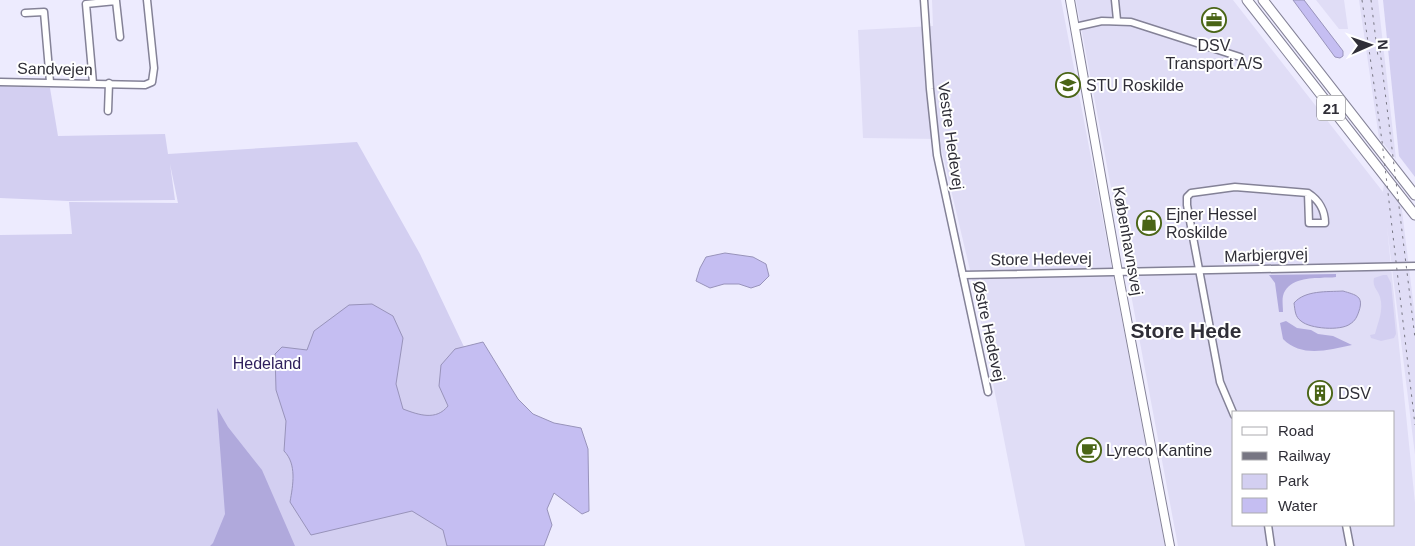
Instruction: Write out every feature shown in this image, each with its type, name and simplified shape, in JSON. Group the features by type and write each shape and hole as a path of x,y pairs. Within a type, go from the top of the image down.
{"highway":[{"name":"21","path":"1247,0 1415,216"},
{"name":"21","path":"1263,0 1415,195"}],"main road":[{"name":"Københavnsvej","path":"1070,0 1118,272 1170,546"}],"street":[{"name":"Sandvejen","path":"0,82 146,85 152,82 154,68 147,0"},
{"name":"Vestre Hedevej","path":"924,0 937,155 963,275"},
{"path":"1115,0 1117,20"},
{"path":"93,83 86,4 116,1 120,37"},
{"path":"25,13 44,12 50,82"},
{"path":"1075,27 1117,20 1143,25 1240,57"},
{"name":"Sandvejen","path":"108,111 109,83"},
{"path":"1232,411 1220,382 1186,201 1191,193 1235,187 1308,194 1315,197 1326,213 1325,223 1309,223 1308,194"},
{"name":"Marbjergvej","path":"1118,272 1415,266"},
{"name":"Store Hedevej","path":"963,275 1118,272"},
{"name":"Østre Hedevej","path":"963,275 988,392"},
{"path":"1268,526 1271,546"},
{"path":"1346,526 1350,546"}],"shaded area":[{"path":"932,0 1061,0 1165,546 1025,546 974,287 939,139 863,138 858,30 933,26"},
{"path":"1076,0 1233,0 1383,192 1384,183 1401,202 1415,317 1415,455 1387,227 1415,503 1415,546 1178,546"},
{"path":"1316,0 1344,0 1348,29 1339,29"},
{"path":"1359,0 1378,0 1396,159 1379,138"},
{"path":"1336,274 1336,277 1309,279 1293,283 1285,291 1283,312 1279,312 1275,283 1269,275"},
{"path":"1286,321 1297,328 1333,336 1352,345 1316,351 1298,349 1283,339 1280,323"},
{"path":"217,408 228,427 262,470 295,546 210,546 225,514"}],"green space":[{"path":"1383,0 1415,0 1415,177 1399,156"},
{"name":"Hedeland","path":"0,86 50,88 58,136 165,134 168,154 357,142 420,254 466,351 529,546 0,546 0,235 72,234 69,202 178,203 170,164 175,200 68,201 0,198"},
{"path":"1387,275 1391,283 1396,334 1394,338 1381,341 1371,338 1370,335 1375,334 1381,307 1380,297 1374,286 1374,278"}],"water":[{"path":"1293,0 1304,0 1343,51 1343,56 1340,58 1335,57"},
{"path":"725,253 753,257 766,264 769,276 760,285 751,288 739,284 724,284 710,288 696,281 706,257"},
{"path":"1343,291 1360,299 1357,317 1350,324 1340,328 1318,327 1305,324 1298,317 1294,303 1304,296 1317,292"},
{"path":"372,304 393,316 403,338 396,384 403,409 427,415 438,414 443,411 448,406 439,386 441,365 455,349 483,342 518,399 533,414 554,423 581,428 588,449 589,511 582,514 554,493 547,509 552,525 544,546 447,546 443,530 412,511 311,535 290,502 293,475 291,462 284,451 286,421 276,390 275,354 282,347 307,350 314,331 349,305"}],"railway":[{"path":"1362,0 1382,141 1415,425"},
{"path":"1371,0 1378,57"},
{"path":"1380,50 1415,338"}],"place":[{"name":"DSV Transport A/S","path":"1214,20"},
{"name":"STU Roskilde","path":"1068,85"},
{"name":"Ejner Hessel Roskilde","path":"1149,223"},
{"name":"DSV","path":"1320,393"},
{"name":"Lyreco Kantine","path":"1089,450"}],"district":[{"name":"Store Hede","path":"1186,330"}]}
